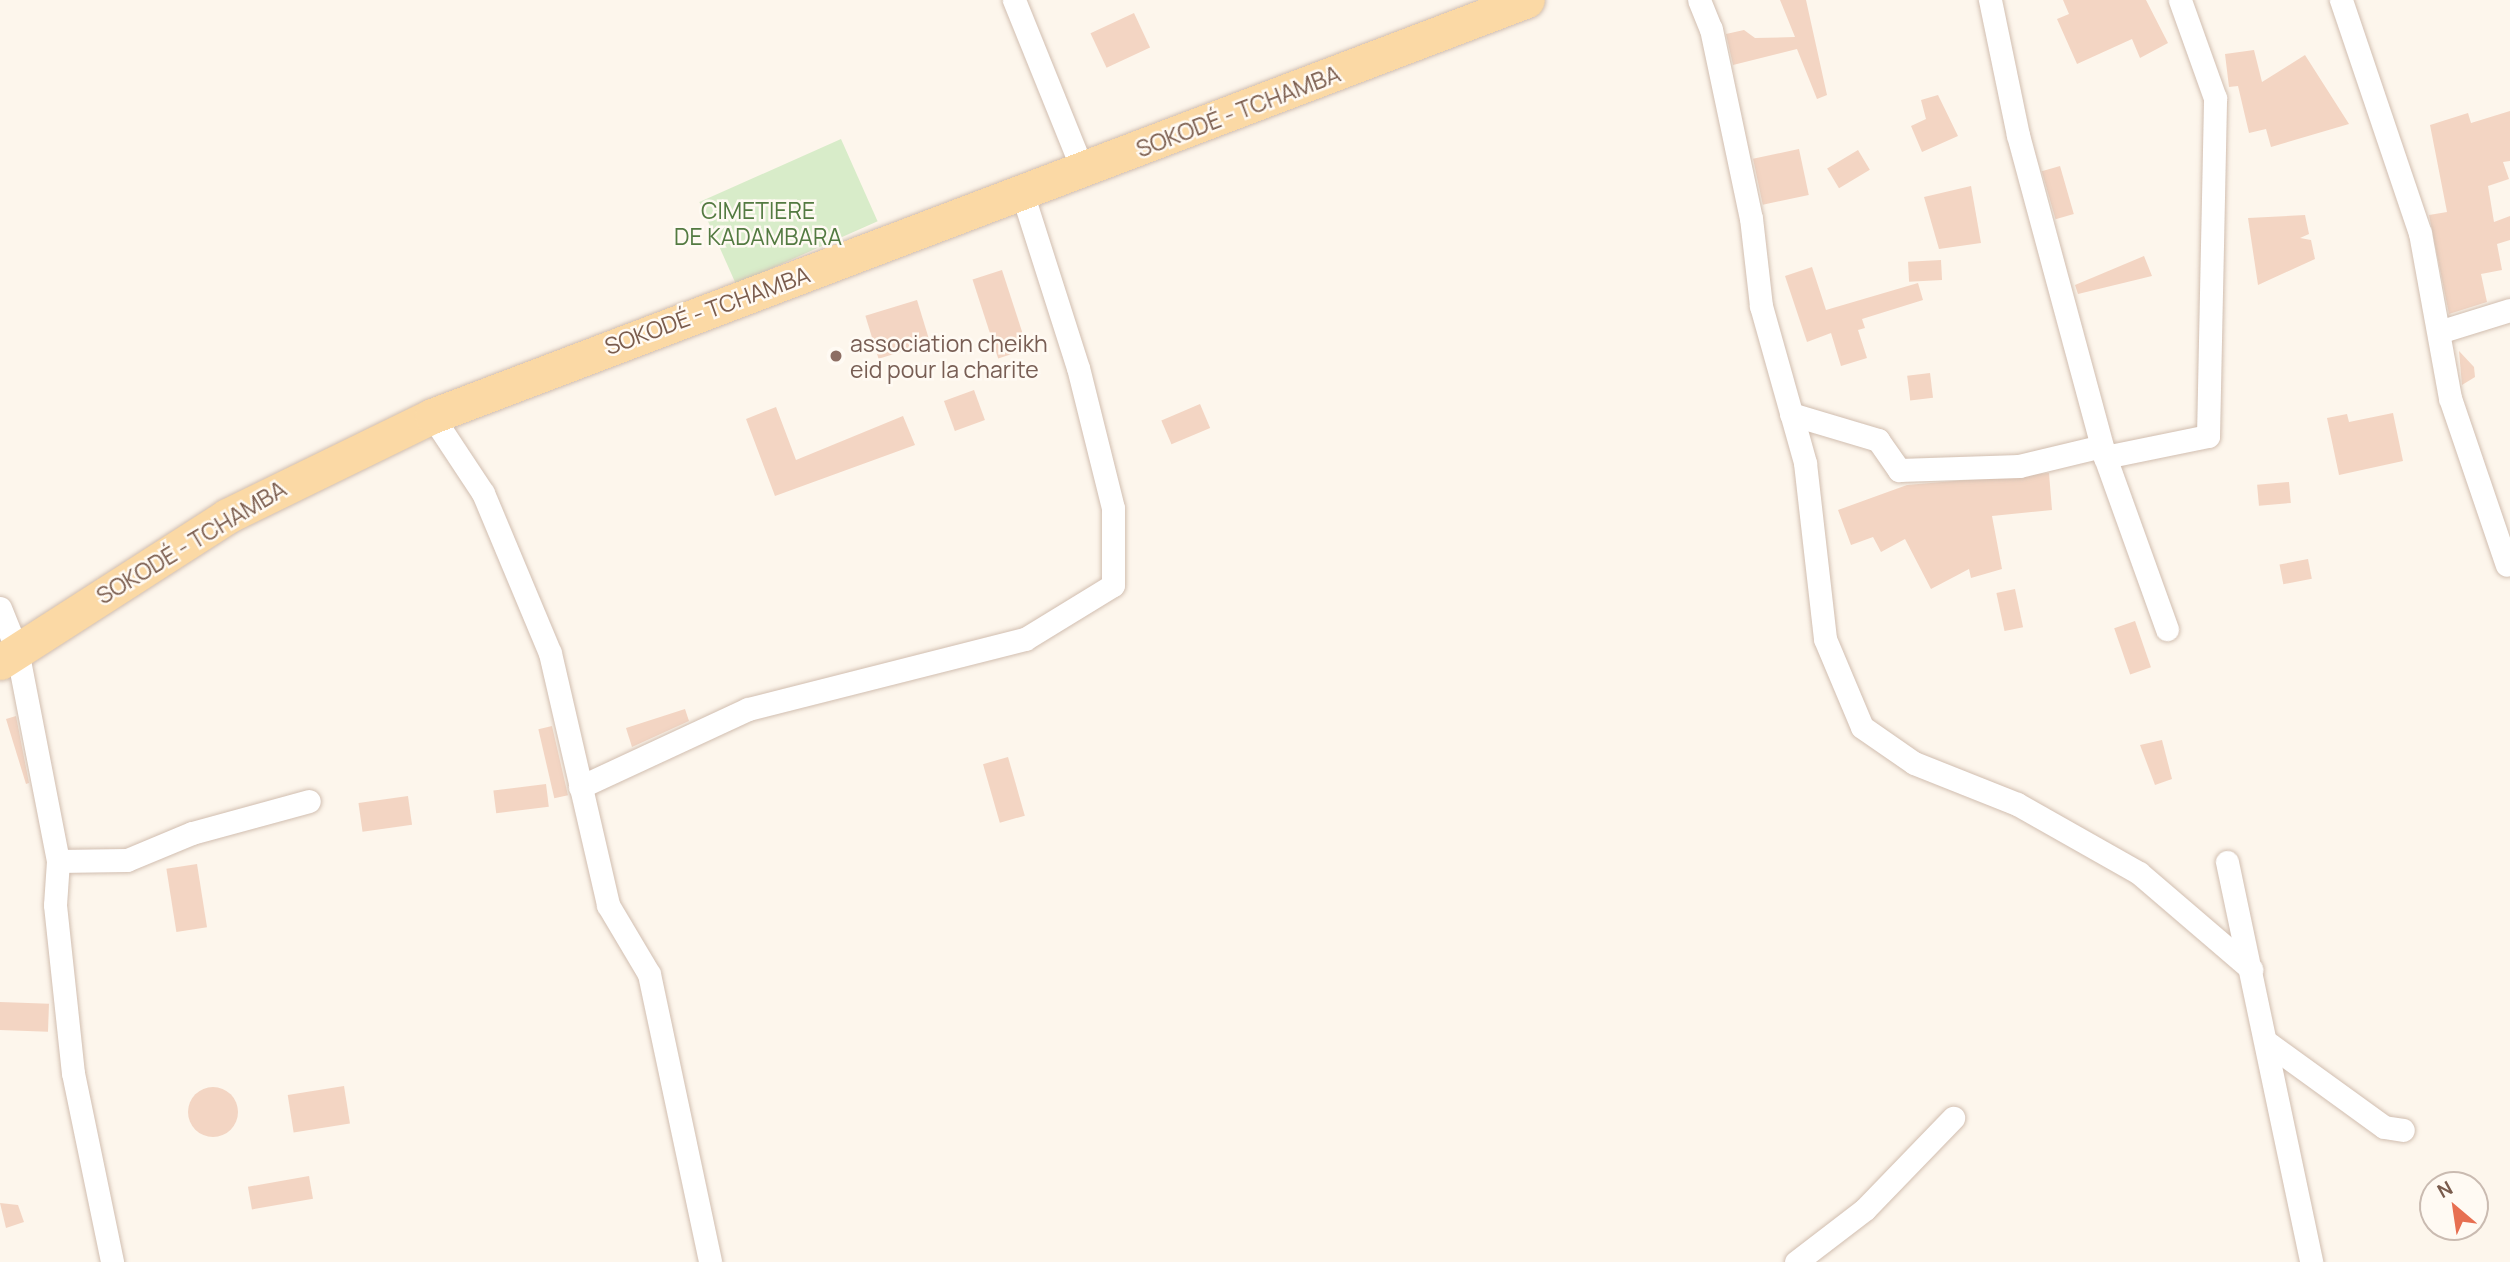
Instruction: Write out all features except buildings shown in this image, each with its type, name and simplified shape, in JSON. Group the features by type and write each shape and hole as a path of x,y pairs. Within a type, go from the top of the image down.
{"main road":[{"name":"SOKODÉ - TCHAMBA","path":"9,656 227,516 432,416 1083,171 1527,0"}],"street":[{"path":"1014,0 1083,171"},
{"path":"1699,0 1711,29 1751,218 1761,306 1805,463 1825,639 1862,727 1913,764 2017,804 2139,873 2251,969"},
{"path":"1990,0 2018,135 2104,452 2167,629"},
{"path":"1791,414 1878,440 1899,471 2019,466 2208,436 2215,98 2180,0"},
{"path":"2341,0 2420,233 2442,331 2450,398 2507,565"},
{"path":"580,787 748,709 1025,639 1113,585 1113,508 1022,193"},
{"path":"2442,331 2510,310"},
{"path":"432,416 483,493 550,653 608,905 649,974 710,1262"},
{"path":"0,608 58,861 55,905 73,1073 112,1262"},
{"path":"58,861 127,860 192,833 309,801"},
{"path":"2227,862 2268,1044 2311,1262"},
{"path":"2268,1044 2384,1128 2403,1130"},
{"path":"1796,1262 1865,1209 1953,1118"}],"green space":[{"name":"CIMETIERE DE KADAMBARA","path":"841,139 878,221 736,284 699,202"}],"place":[{"name":"association cheikh eid pour la charite","path":"836,356"}]}
